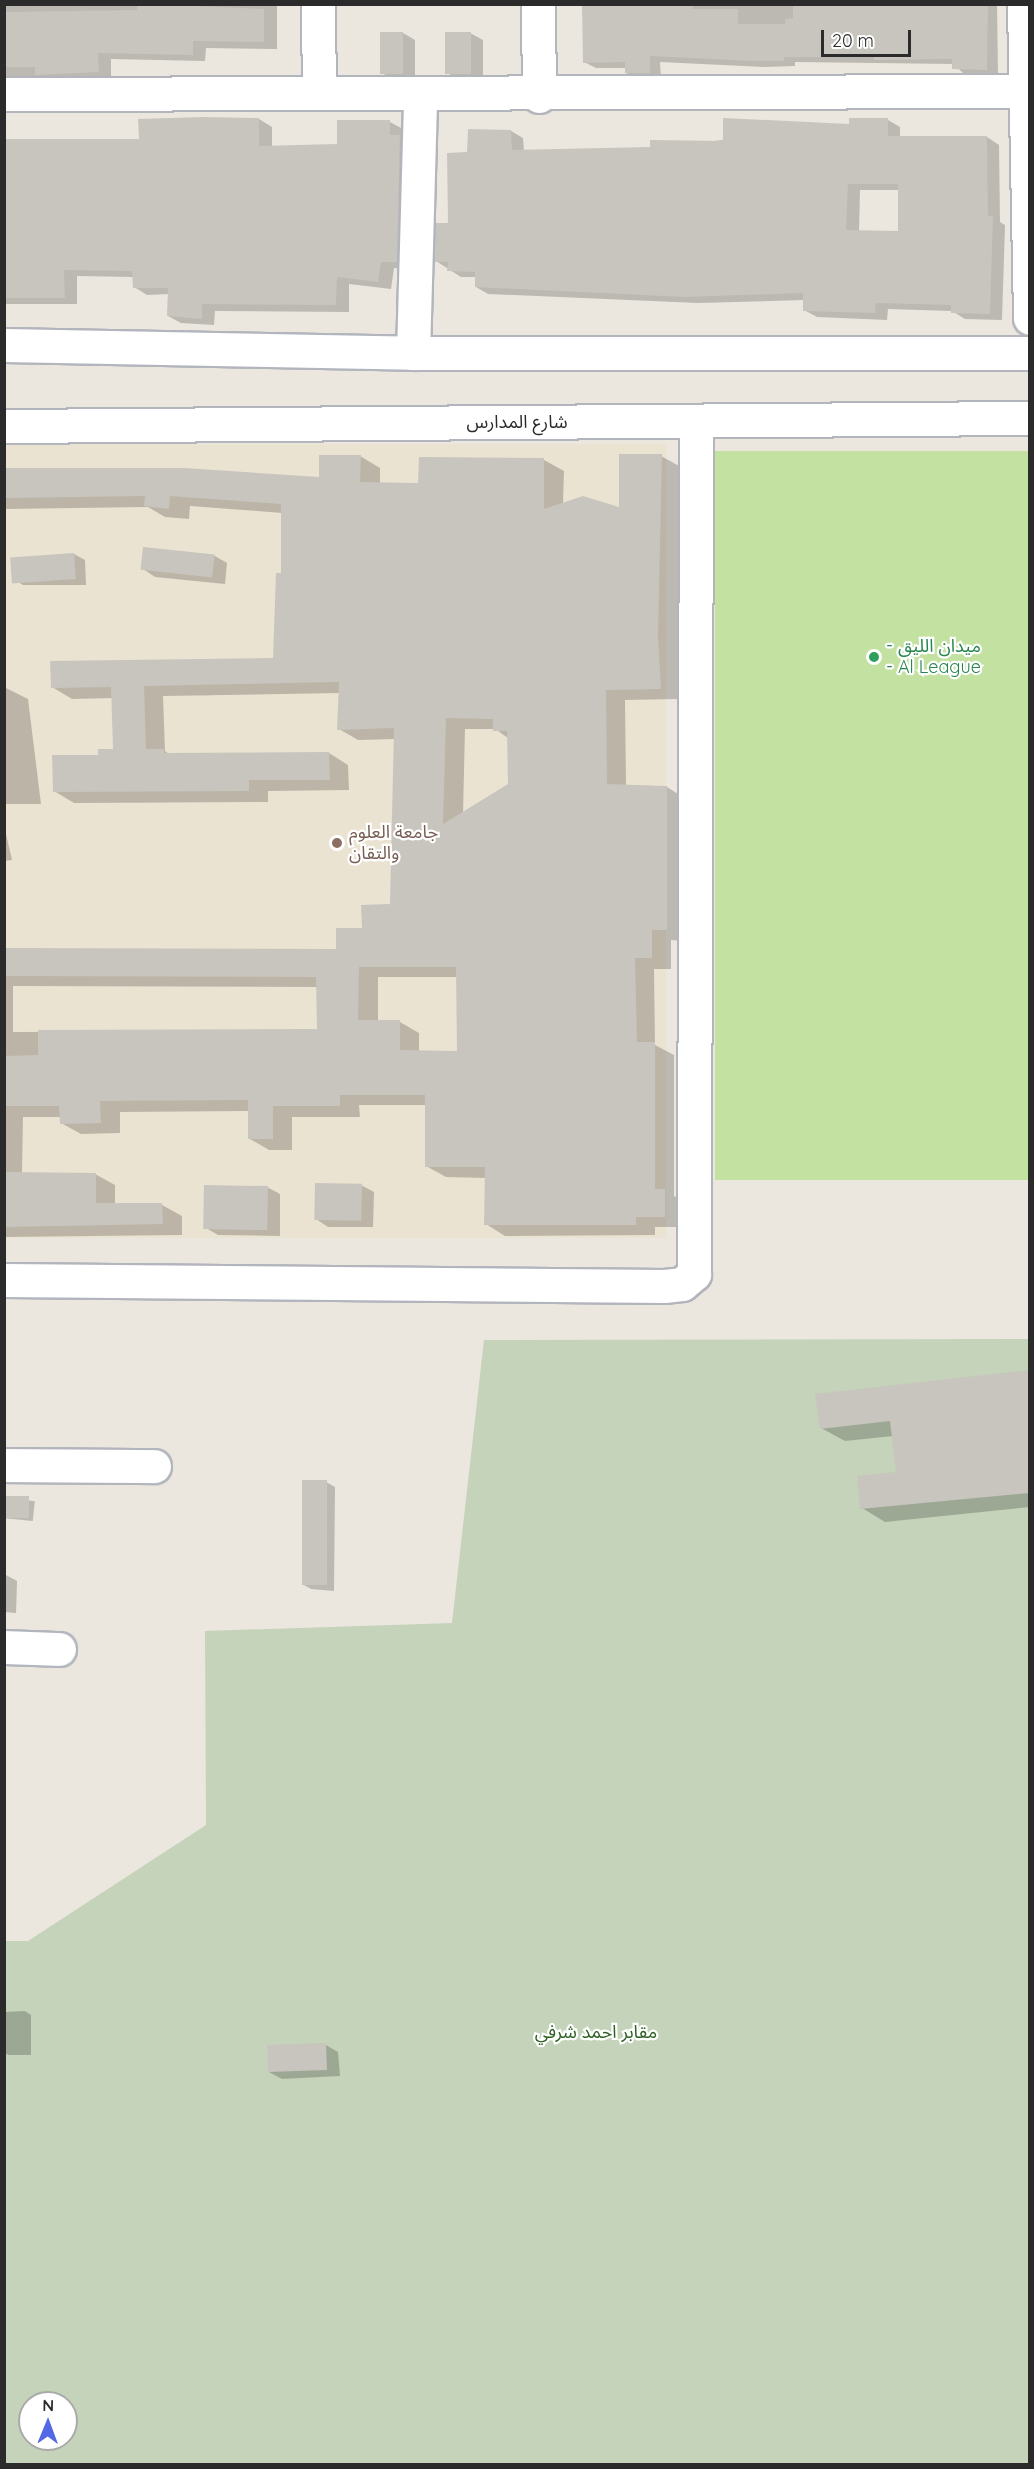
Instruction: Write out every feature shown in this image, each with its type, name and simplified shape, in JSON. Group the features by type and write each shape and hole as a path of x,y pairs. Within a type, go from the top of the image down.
{"street":[{"path":"318,4 319,93"},
{"path":"538,4 539,96"},
{"path":"1024,4 1029,318"},
{"path":"4,94 319,93 539,96 1027,91"},
{"path":"414,353 420,95"},
{"path":"4,345 414,353 1029,353"},
{"name":"شارع المدارس","path":"4,426 1029,418"},
{"path":"4,1280 664,1286 682,1284 694,1274 696,421"},
{"path":"4,1465 154,1466"},
{"path":"4,1647 59,1649"}],"shaded area":[{"name":"جامعة العلوم والتقان","path":"4,444 666,444 666,1238 4,1238"}],"green space":[{"name":"- ميدان الليق - Al League","path":"715,451 1029,451 1029,1180 715,1180"},
{"name":"مقابر احمد شرفي","path":"1029,1339 1029,2464 5,2464 4,1941 28,1941 206,1825 205,1631 452,1623 484,1340"}],"building":[{"path":"154,4 264,9 264,42 193,41 193,55 98,53 99,72 35,75 35,67 4,67 4,12 137,10 137,6"},
{"path":"693,4 693,9 738,9 738,24 785,24 785,19 793,18 793,4 988,4 987,70 952,69 952,59 874,60 874,57 784,57 784,61 751,61 650,56 650,73 625,73 625,62 583,63 582,5"},
{"path":"380,32 403,32 403,74 380,74"},
{"path":"445,32 471,32 471,74 445,74"},
{"path":"259,118 259,146 337,144 337,120 390,120 390,135 400,135 397,262 381,262 378,282 337,277 336,305 202,304 202,319 167,316 168,288 133,288 132,271 64,270 65,298 4,298 4,139 139,139 138,119"},
{"path":"723,118 849,124 849,118 888,118 888,136 987,136 988,216 993,216 990,314 951,313 951,305 876,303 875,313 803,311 803,293 684,297 475,287 475,272 447,271 448,262 434,262 435,223 448,223 447,153 467,152 468,129 511,130 512,150 650,147 650,140 723,141","holes":["848,184 898,184 898,231 846,230"]},
{"path":"619,454 662,454 658,636 661,689 606,690 607,784 667,786 667,930 652,930 652,958 635,958 637,1042 655,1042 655,1189 665,1189 665,1217 636,1217 636,1225 484,1225 485,1167 425,1167 425,1095 340,1095 340,1106 273,1106 273,1139 248,1139 248,1100 100,1101 101,1123 60,1124 59,1106 4,1106 4,1056 38,1055 38,1030 317,1029 316,977 4,976 4,948 336,949 336,928 362,928 361,905 390,904 394,728 337,730 339,682 144,686 146,749 164,749 164,753 329,752 330,780 249,780 249,791 53,792 52,755 98,755 98,749 113,749 111,687 51,688 50,661 273,658 276,573 281,573 281,504 170,496 169,509 144,506 145,496 4,498 4,468 184,468 319,477 319,455 361,455 360,482 418,483 419,457 544,458 544,509 583,496 619,507","holes":["446,718 493,719 493,731 507,731 508,784 443,824","359,967 456,967 457,1051 400,1050 400,1020 358,1020"]},
{"path":"143,547 215,555 212,577 141,570"},
{"path":"74,553 76,579 12,583 10,557"},
{"path":"4,1172 96,1173 96,1203 162,1203 163,1224 4,1227"},
{"path":"315,1183 362,1184 361,1221 314,1220"},
{"path":"204,1185 268,1186 267,1230 203,1229"},
{"path":"1029,1370 1029,1493 860,1509 857,1476 896,1472 890,1421 820,1429 815,1394"},
{"path":"302,1480 327,1480 327,1585 302,1585"},
{"path":"4,1496 29,1496 29,1518 4,1518"},
{"path":"326,2043 327,2070 268,2072 267,2045"}],"place":[{"name":"- ميدان الليق - Al League","path":"874,657"},
{"name":"جامعة العلوم والتقان","path":"337,843"}]}
